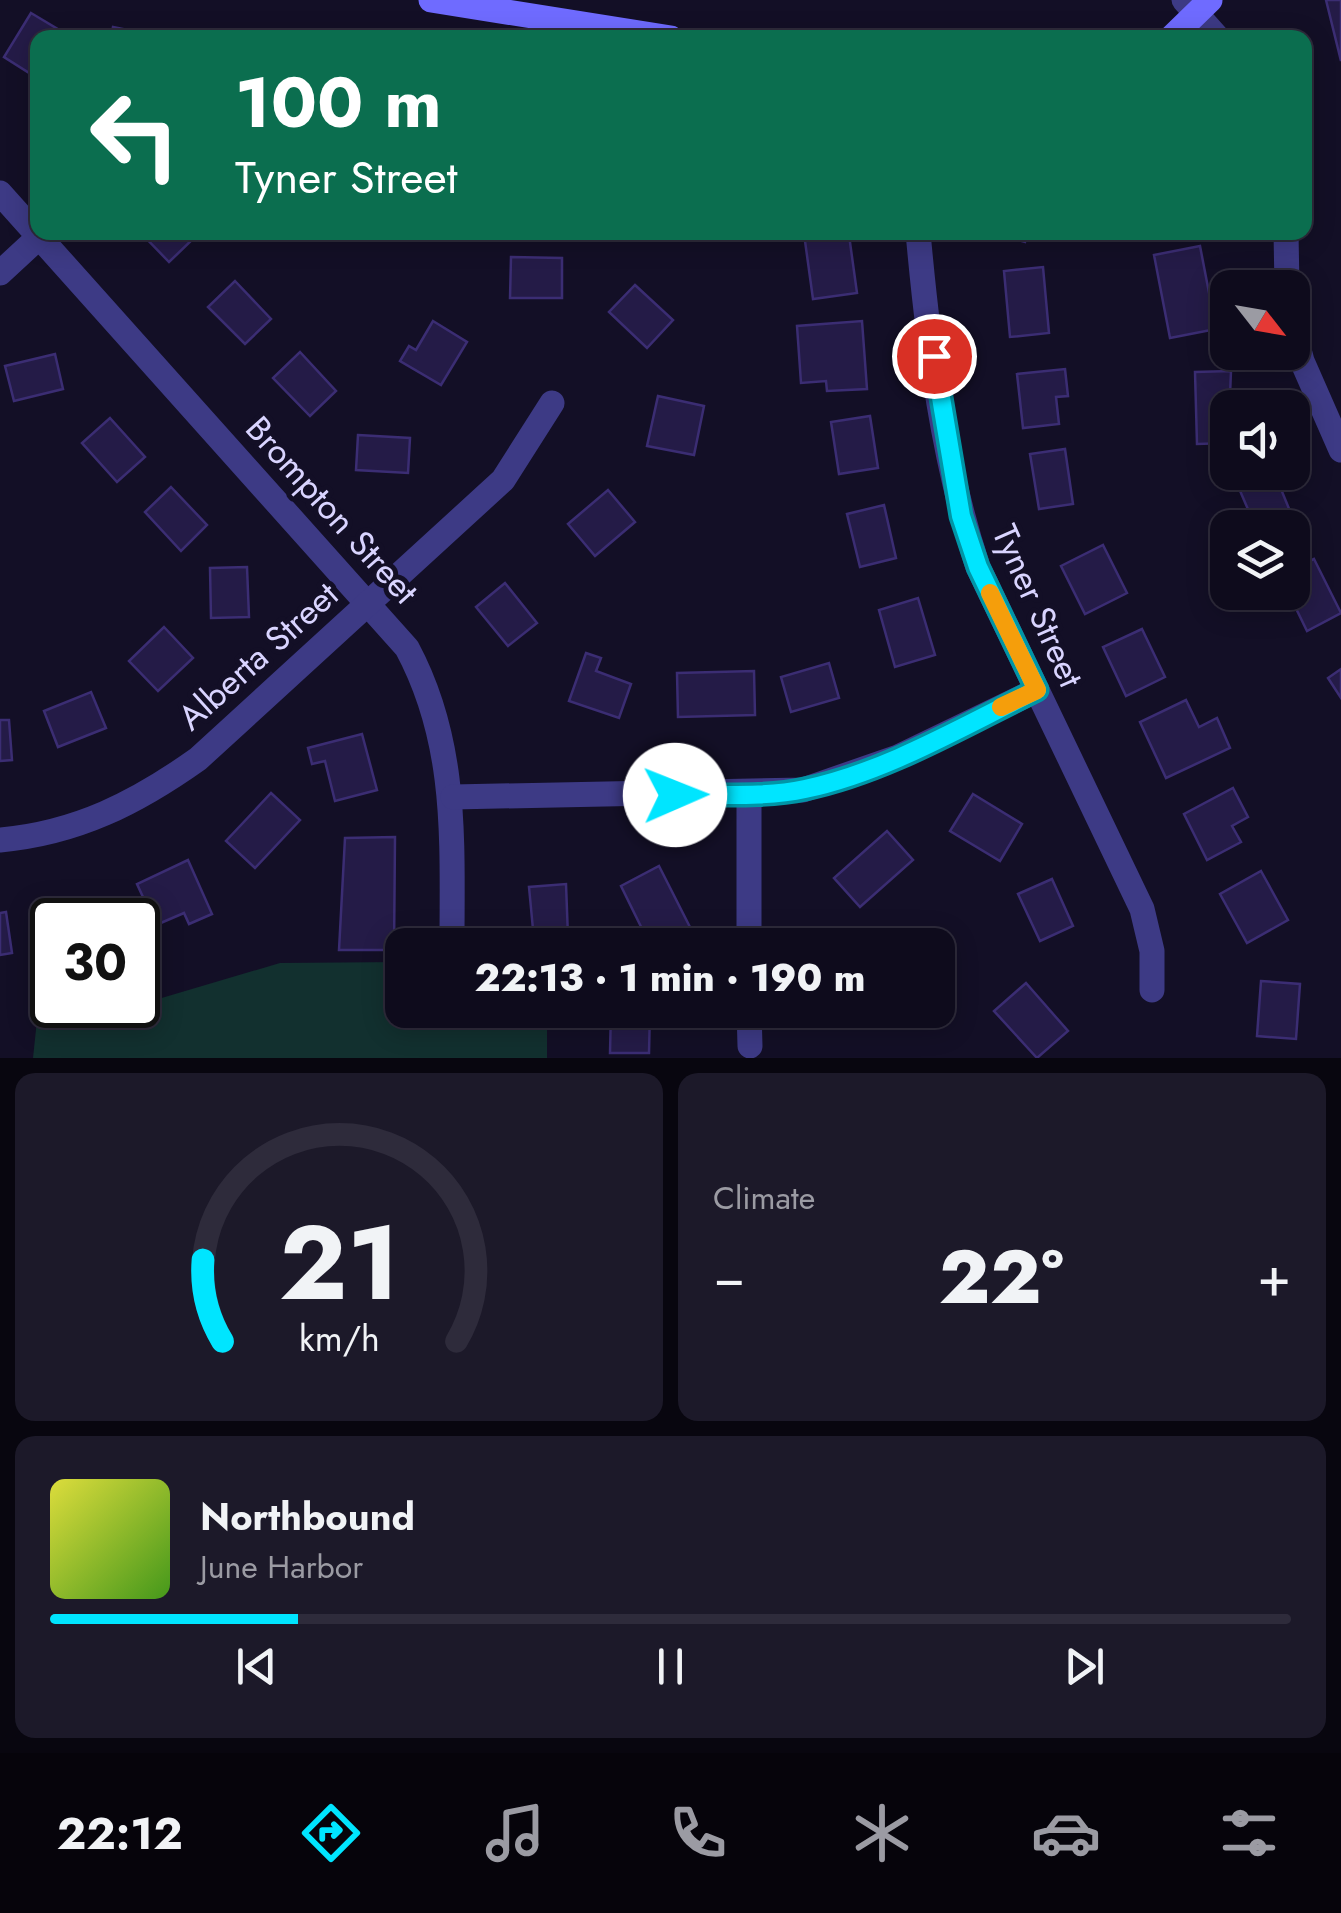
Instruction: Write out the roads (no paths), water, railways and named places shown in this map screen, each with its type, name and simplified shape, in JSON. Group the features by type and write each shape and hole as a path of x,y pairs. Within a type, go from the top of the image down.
{"street":[{"path":"431,0 621,30"},
{"path":"1177,30 1197,4 1213,30"},
{"name":"Brompton Street","path":"0,193 30,227"},
{"path":"0,273 36,240"},
{"name":"Brompton Street","path":"42,240 370,602 420,673 440,730 452,798 452,928"},
{"name":"Tyner Street","path":"919,240 950,466 961,516 978,567 1142,909 1152,951 1152,990"},
{"path":"1286,240 1287,270"},
{"path":"1306,370 1341,450"},
{"name":"Alberta Street","path":"0,840 75,827 159,787 198,758 503,480 552,403"},
{"path":"452,798 803,790 857,774 1037,690"},
{"path":"749,794 749,928"},
{"path":"750,1028 750,1046"}]}
